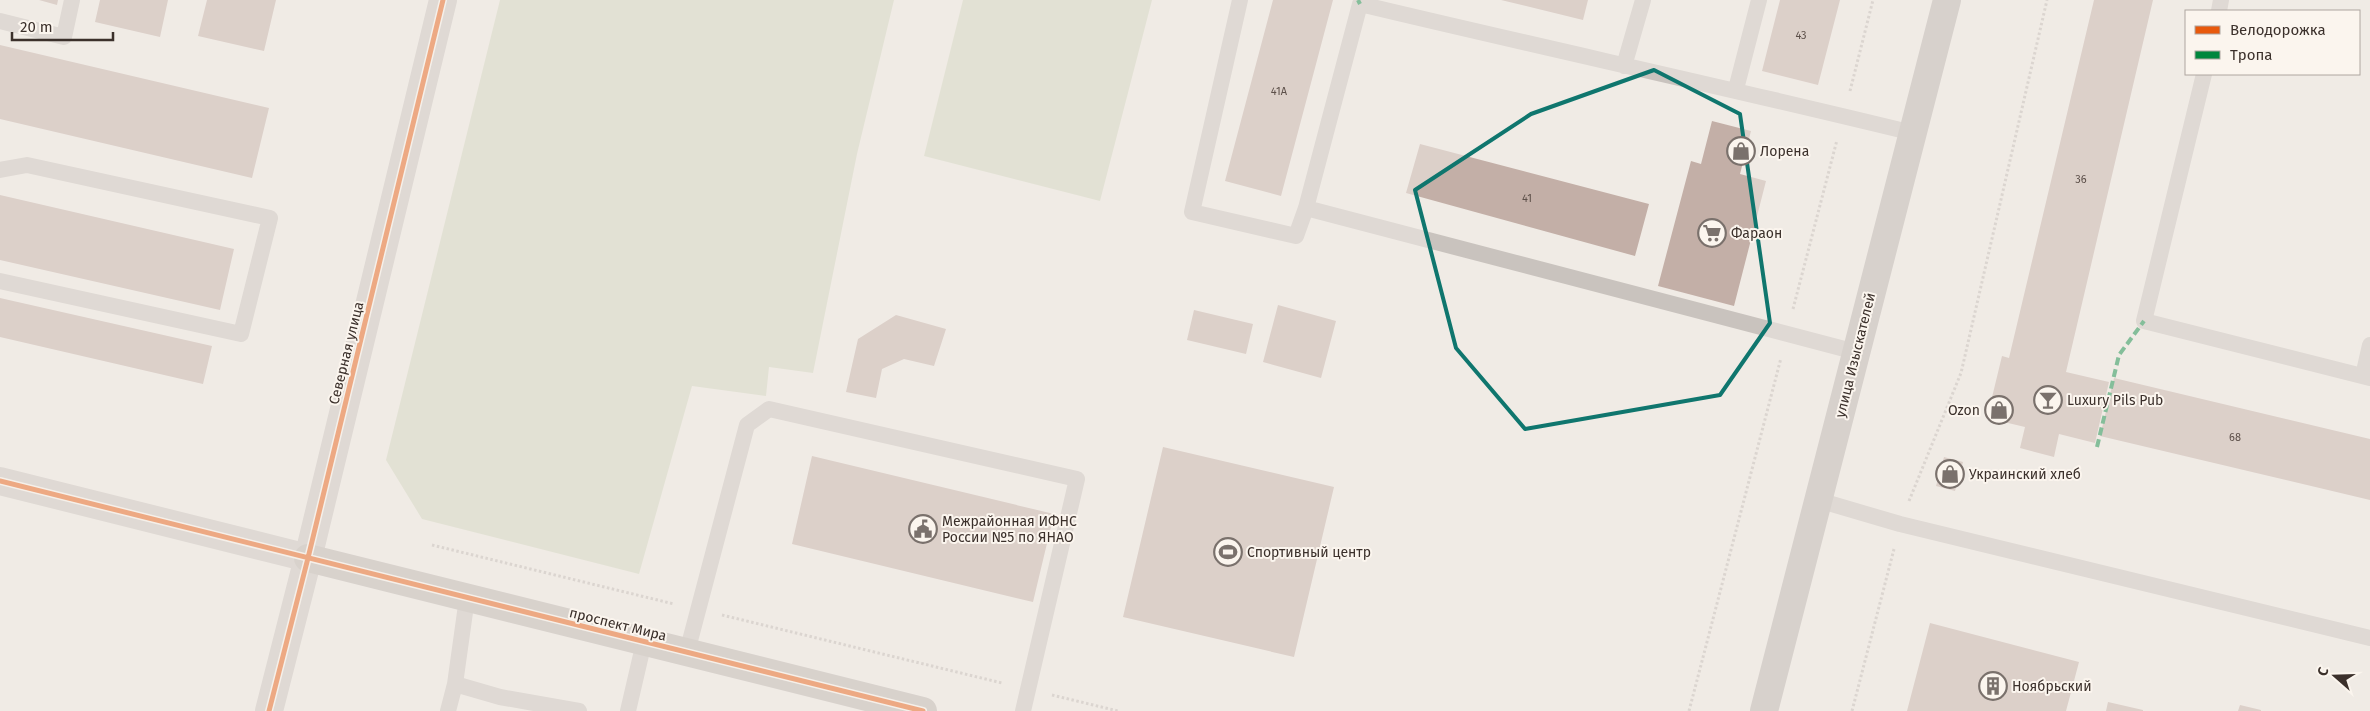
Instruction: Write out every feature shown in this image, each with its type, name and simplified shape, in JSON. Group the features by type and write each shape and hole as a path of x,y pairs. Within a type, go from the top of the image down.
{"main road":[{"name":"улица Изыскателей","path":"1764,711 1947,0"}],"street":[{"name":"Северная улица","path":"269,711 308,558 443,0"},
{"path":"0,481 308,558"},
{"name":"проспект Мира","path":"308,558 923,711"}],"lane":[{"path":"0,21 64,37 72,0"},
{"path":"1240,0 1192,212 1296,236 1306,208 1360,4 1624,66 1736,89 1913,133"},
{"path":"1624,66 1643,0"},
{"path":"1736,89 1759,0"},
{"path":"2204,75 2144,321 2366,377 2370,344"},
{"path":"0,170 27,165 270,218 241,334 0,281"},
{"path":"1306,208 1856,352"},
{"path":"686,652 746,425 769,409 1076,479 1023,711"},
{"path":"1818,500 1900,524 2370,638"},
{"path":"448,711 455,684 467,598"},
{"path":"628,711 644,642"},
{"path":"455,684 500,697 579,711"}],"path":[{"path":"1852,711 1900,524 1961,373 2047,0"},
{"path":"432,545 1118,711"}],"highlighted area":[{"path":"1654,70 1740,114 1770,323 1720,395 1525,429 1456,348 1415,190 1531,114"}],"green space":[{"path":"500,0 894,0 857,154 813,373 769,367 766,396 692,386 639,574 422,519 386,460"},
{"path":"963,0 1152,0 1100,201 924,156"}],"building":[{"path":"39,0 58,0 57,5"},
{"path":"100,0 168,0 160,37 95,22"},
{"path":"207,0 276,0 264,51 198,36"},
{"path":"1273,0 1333,0 1281,196 1225,181"},
{"path":"1501,0 1588,0 1583,20"},
{"path":"1780,0 1840,0 1818,85 1762,71"},
{"path":"2094,0 2153,0 2066,372 2109,382 2095,443 2059,434 2054,457 2020,448 2025,427 1987,418 2002,356 2009,358"},
{"path":"0,45 269,108 252,178 0,119"},
{"name":"Фараон","path":"1712,121 1751,131 1740,174 1766,181 1734,306 1658,286 1691,161 1701,164"},
{"path":"1420,144 1649,204 1635,256 1406,193"},
{"path":"0,195 234,249 220,310 0,260"},
{"path":"0,298 212,346 203,384 0,337"},
{"path":"1278,305 1336,321 1321,378 1263,362"},
{"path":"1194,310 1253,324 1246,354 1187,340"},
{"path":"896,315 946,329 934,366 904,359 882,369 876,398 846,392 858,339"},
{"path":"2114,378 2370,439 2370,500 2100,436"},
{"name":"Спортивный центр","path":"1163,447 1334,487 1294,657 1123,617"},
{"name":"Межрайонная ИФНС России №5 по ЯНАО","path":"812,456 1054,514 1033,602 792,544"},
{"name":"Украинский хлеб","path":"1944,457 1963,462 1955,491 1936,486"},
{"name":"Ноябрьский","path":"1930,623 2079,662 2066,711 1907,711"},
{"path":"2108,702 2143,710 2143,711 2106,711"},
{"path":"2240,705 2261,710 2261,711 2238,711"}],"marked path":[{"path":"1358,0 1360,4"},
{"path":"2097,447 2119,355 2144,321"}],"cycle path":[{"path":"269,711 308,558 443,0"},
{"path":"0,481 923,711"}],"place":[{"name":"Лорена","path":"1741,151"},
{"name":"Фараон","path":"1712,233"},
{"name":"Luxury Pils Pub","path":"2048,400"},
{"name":"Ozon","path":"1999,410"},
{"name":"Украинский хлеб","path":"1950,474"},
{"name":"Межрайонная ИФНС России №5 по ЯНАО","path":"923,529"},
{"name":"Спортивный центр","path":"1228,552"},
{"name":"Ноябрьский","path":"1993,686"}]}
